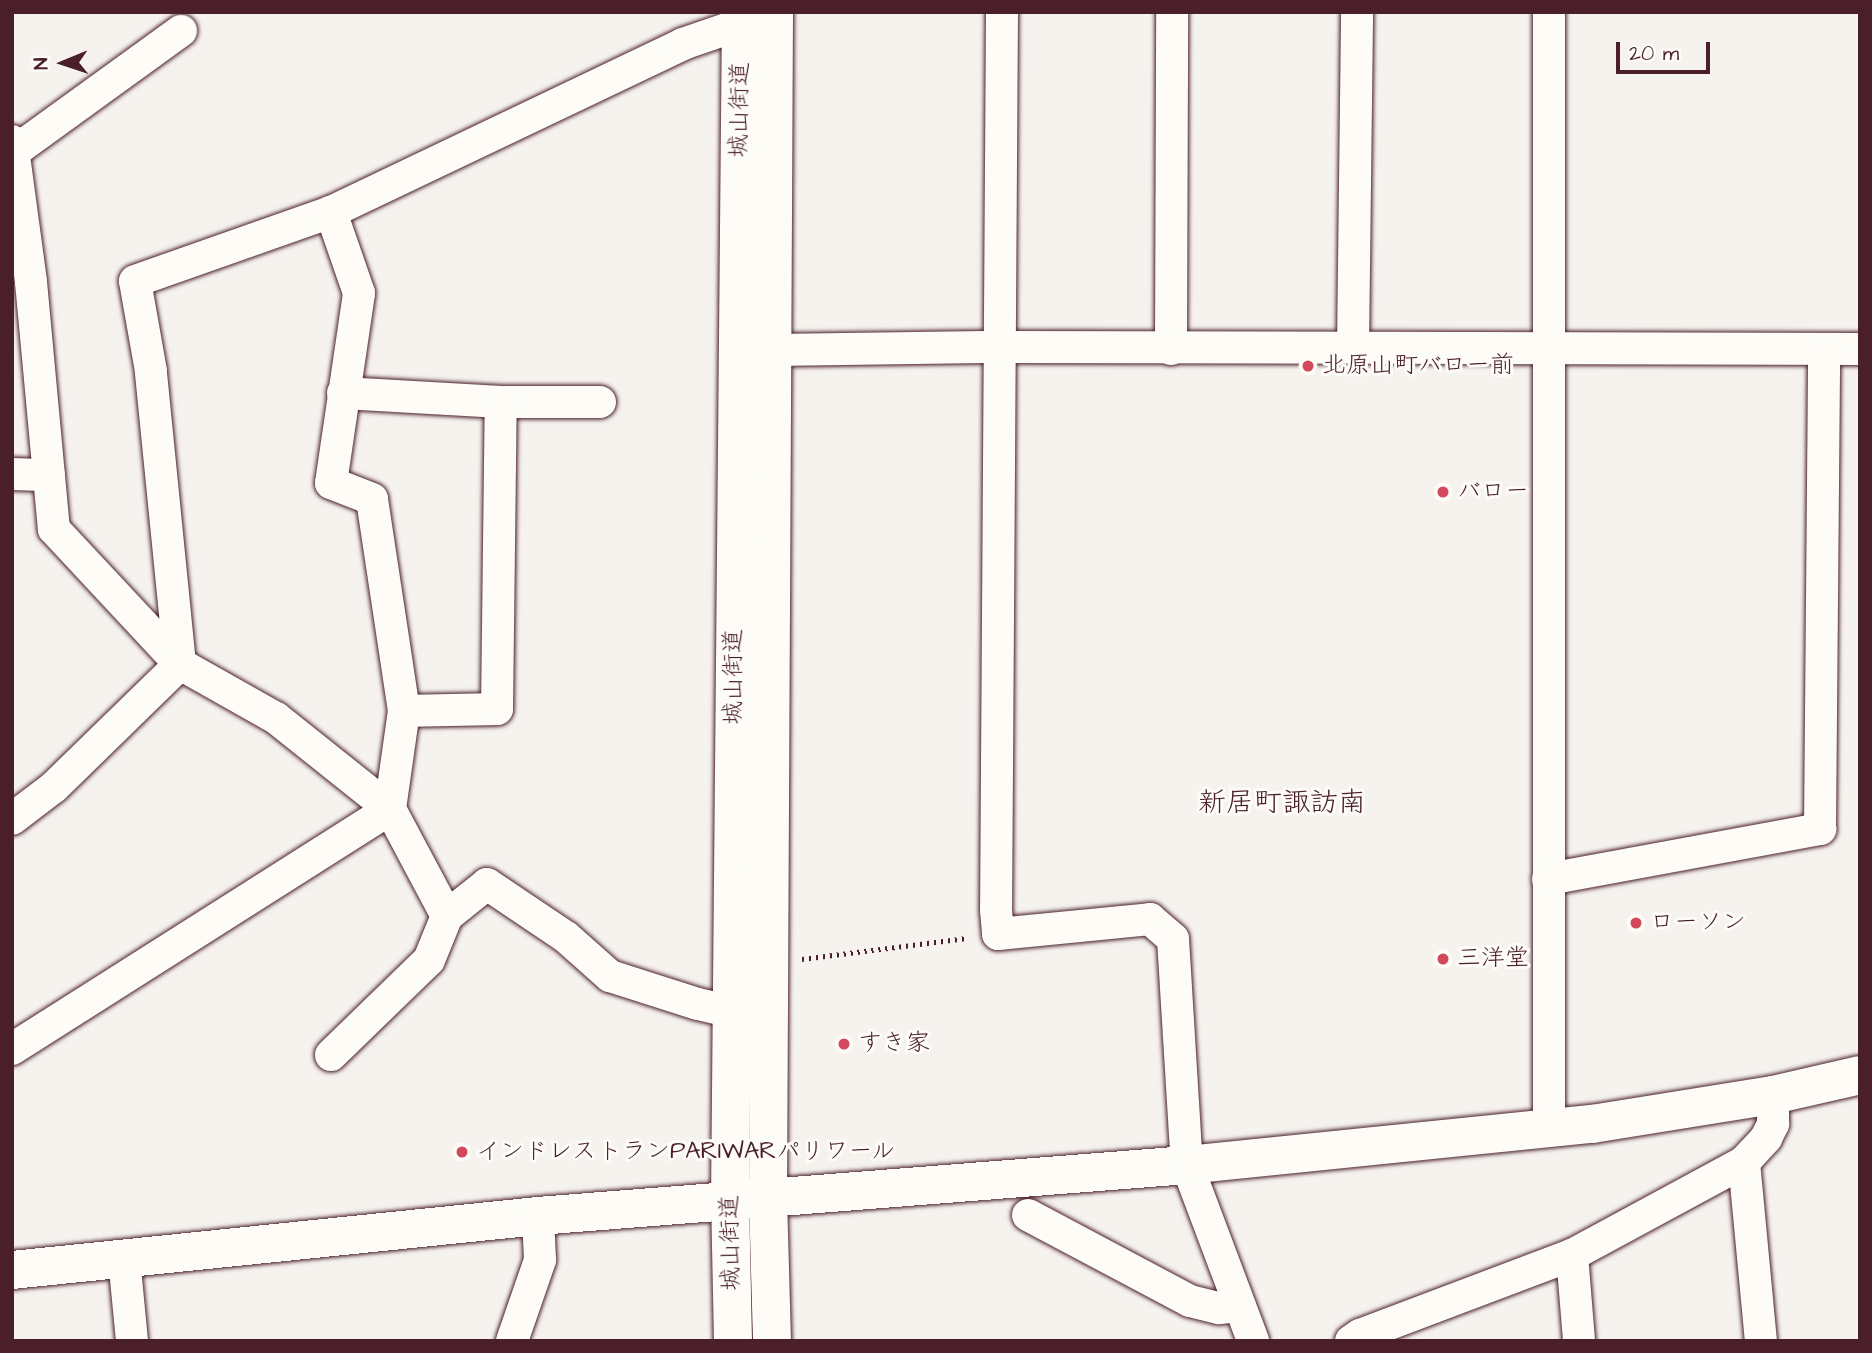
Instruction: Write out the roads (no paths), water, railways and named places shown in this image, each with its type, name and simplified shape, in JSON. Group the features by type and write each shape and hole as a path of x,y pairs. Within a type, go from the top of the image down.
{"street":[{"path":"1002,12 1002,347 996,910 998,934 1150,919 1173,939 1181,1117 1187,1166 1253,1341"},
{"path":"1171,349 1172,12"},
{"path":"1353,347 1357,12"},
{"path":"1549,12 1549,1129"},
{"path":"180,664 150,371 135,281 331,212 683,44 752,16"},
{"name":"城山街道","path":"752,16 774,350 768,1199 772,1341"},
{"name":"城山街道","path":"733,1341 730,1202 732,1012 752,16"},
{"path":"181,31 13,146 31,282 54,529 180,664 276,718 390,809 447,916"},
{"path":"12,1049 390,809 404,711 372,499 331,483 359,293 331,212"},
{"path":"774,350 1002,347 1860,349"},
{"path":"1548,879 1820,830 1824,350"},
{"path":"343,393 501,402 600,402"},
{"path":"404,711 497,709 501,402"},
{"path":"12,474 49,475"},
{"path":"12,819 54,787 180,664"},
{"path":"331,1055 429,960 447,916 487,884 566,937 610,976 732,1012"},
{"path":"12,1270 538,1216 1187,1166 1549,1129 1773,1095 1860,1075"},
{"path":"1351,1341 1360,1335 1572,1255 1744,1162 1766,1138 1773,1124 1773,1095"},
{"path":"1744,1162 1761,1341"},
{"path":"1028,1215 1190,1301 1219,1308 1240,1306"},
{"path":"512,1341 540,1260 538,1216"},
{"path":"1572,1255 1579,1341"},
{"path":"124,1258 132,1341"}],"place":[{"name":"北原山町バロー前","path":"1308,366"},
{"name":"バロー","path":"1443,492"},
{"name":"ローソン","path":"1636,923"},
{"name":"三洋堂","path":"1443,959"},
{"name":"すき家","path":"844,1044"},
{"name":"インドレストランPARIWARパリワール","path":"462,1152"}],"district":[{"name":"新居町諏訪南","path":"1282,803"}]}
